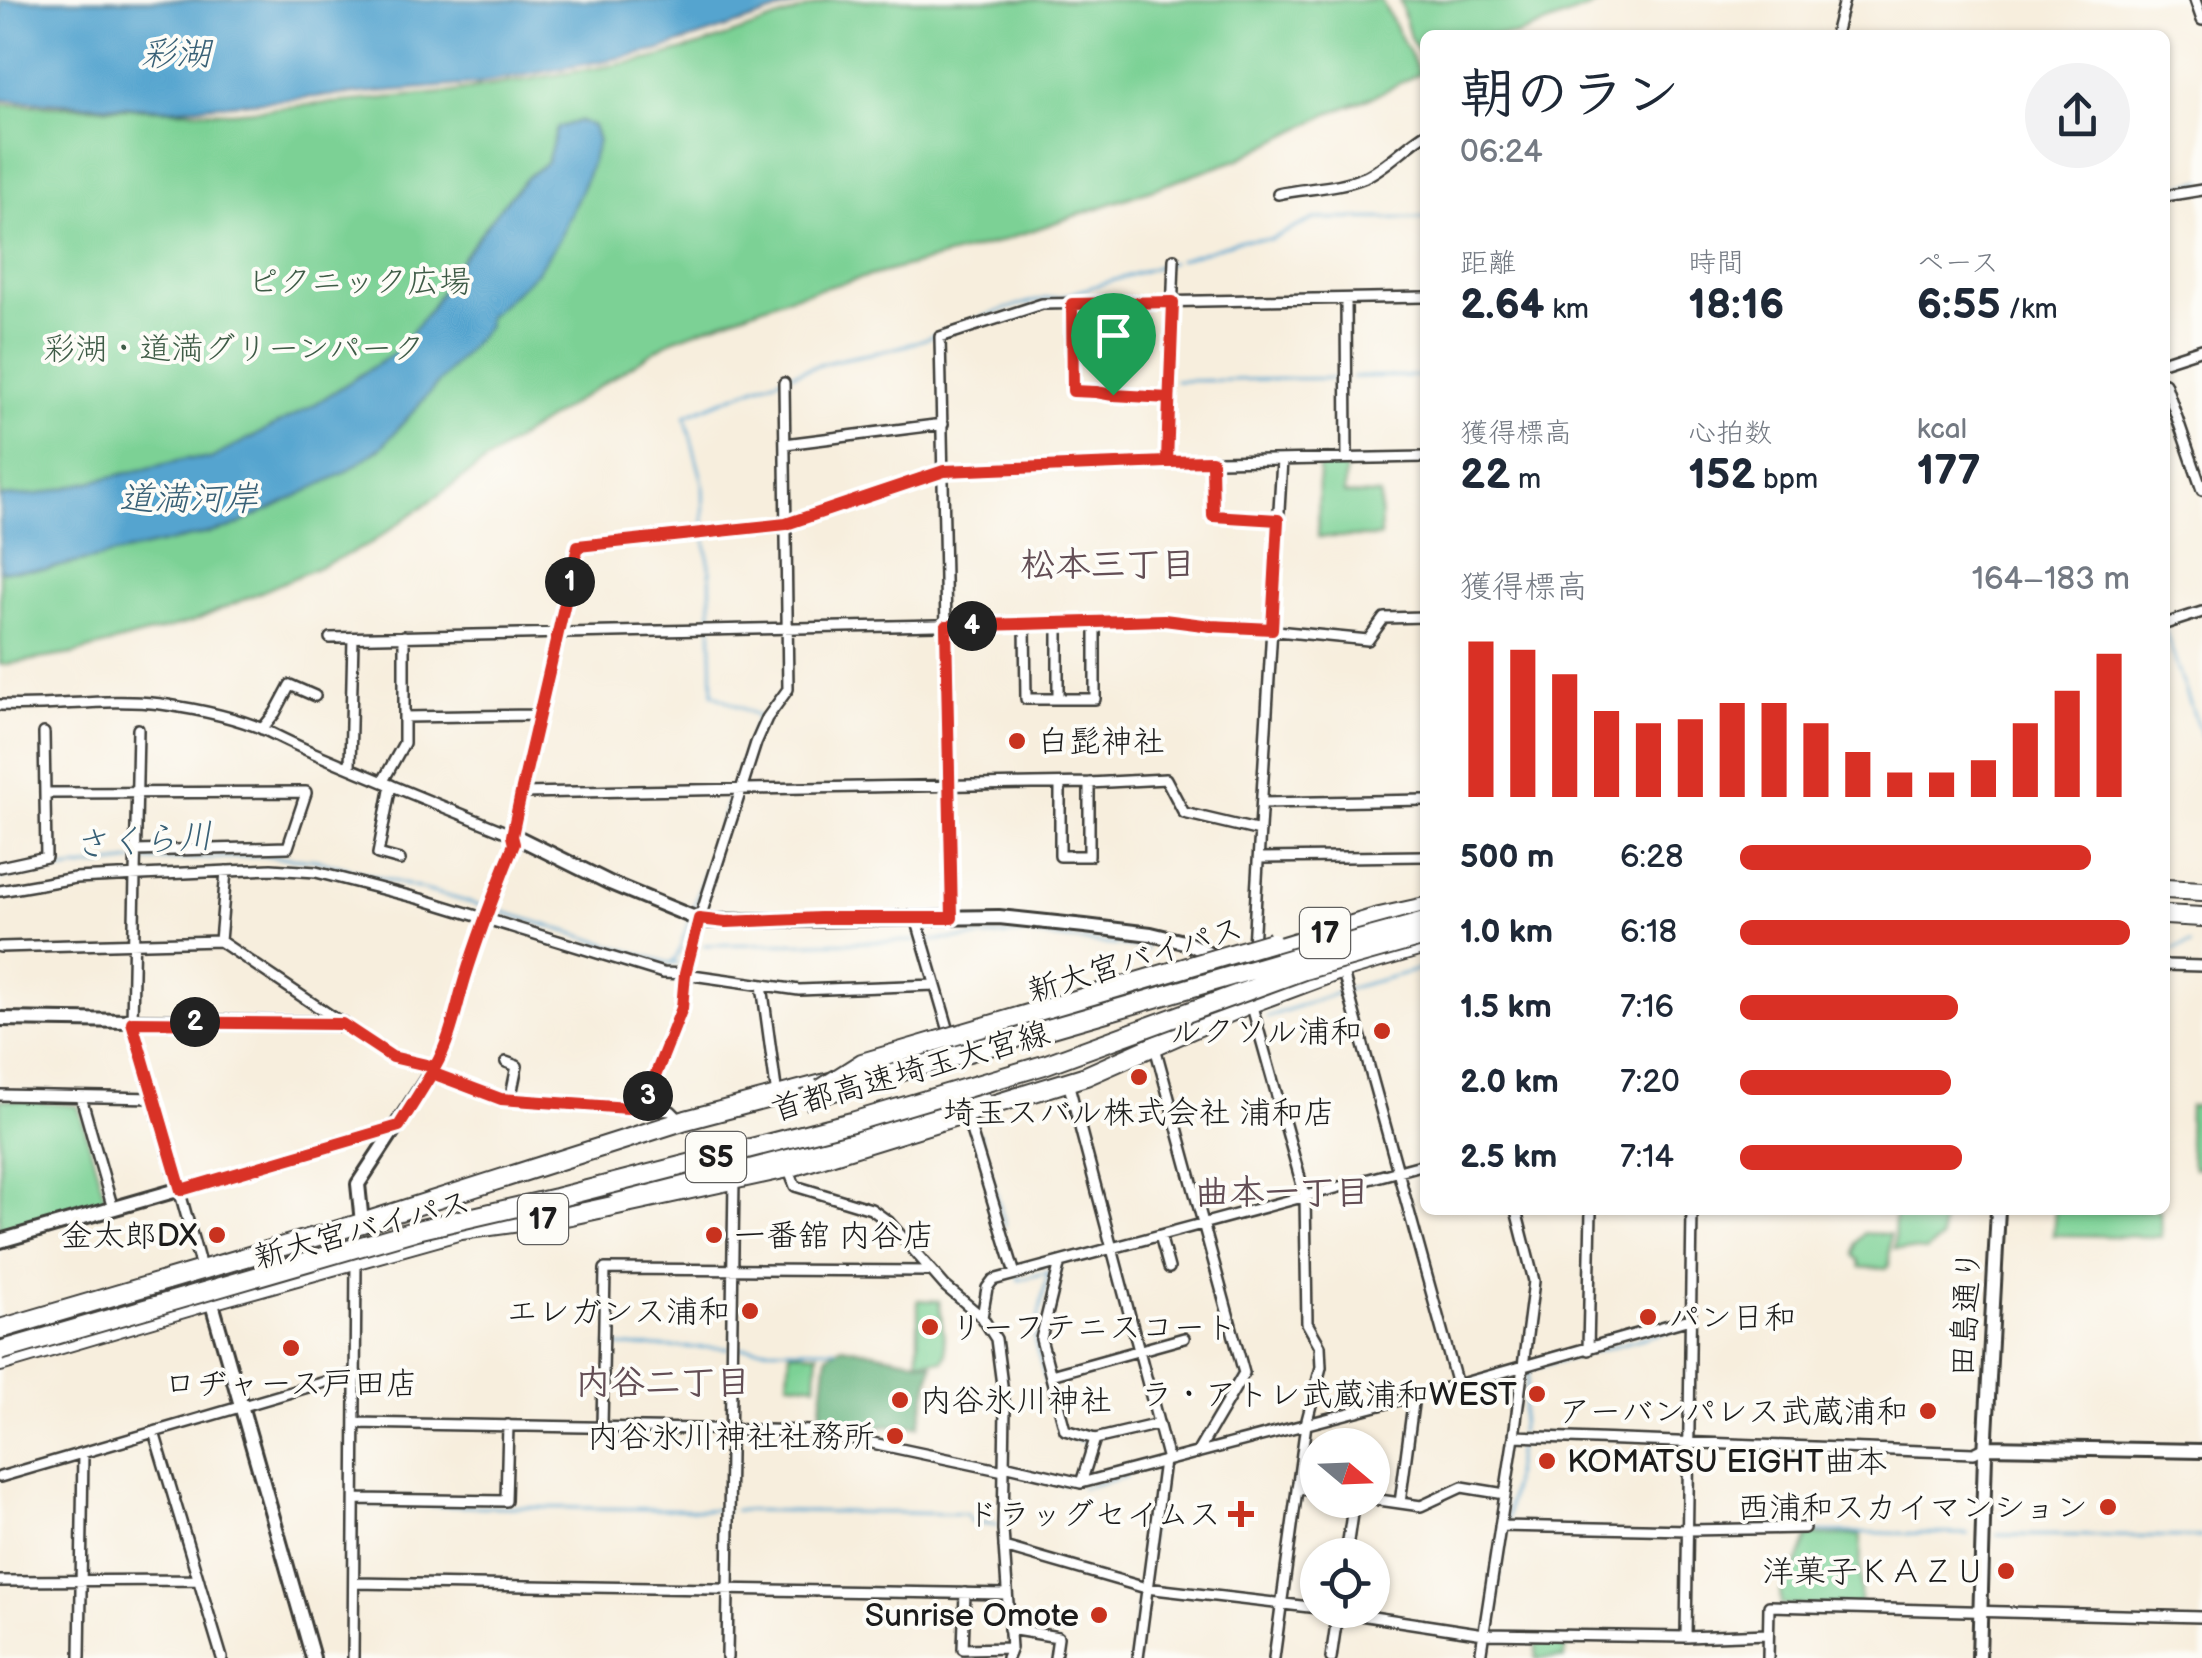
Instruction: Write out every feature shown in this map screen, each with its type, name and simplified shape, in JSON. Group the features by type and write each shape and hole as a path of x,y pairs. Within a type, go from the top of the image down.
{"highway":[{"path":"2170,889 2202,892"},
{"path":"2170,890 2202,902"},
{"name":"新大宮バイパス","path":"0,1329 362,1223 681,1122 953,1046 1375,918 1420,908"},
{"path":"2170,914 2202,917"},
{"name":"S5","path":"803,1100 862,1063 1340,920 1375,918"},
{"name":"首都高速埼玉大宮線","path":"0,1338 434,1210 688,1130 1420,923"},
{"path":"2170,924 2202,926"},
{"name":"首都高速埼玉大宮線","path":"0,1351 399,1235 852,1122 1044,1065 1304,970 1420,937"},
{"name":"新大宮バイパス","path":"0,1362 460,1230 571,1215 788,1168 1077,1079 1251,1003 1346,983 1420,948"},
{"name":"17","path":"556,1198 653,1184 856,1133 1064,1072 1077,1079"}],"street":[{"path":"1836,30 1844,0"},
{"path":"2195,0 2202,20"},
{"path":"1278,194 1364,177 1386,166 1420,138"},
{"path":"2170,195 2202,190"},
{"path":"1167,462 1174,260"},
{"path":"952,918 940,337 1042,304 1420,297"},
{"path":"1346,299 1347,458"},
{"path":"1072,304 1073,391 1169,398"},
{"path":"2170,360 2202,349"},
{"path":"642,1109 682,1008 694,917 735,790 768,718 788,689 784,383"},
{"path":"2170,396 2202,490"},
{"path":"2170,412 2174,407"},
{"path":"785,444 943,424"},
{"path":"362,1223 358,1184 446,1048 485,917 514,844 512,836 521,793 578,546 786,524 944,471 1420,457"},
{"path":"1253,955 1282,460"},
{"path":"1212,461 1213,516 1278,520"},
{"path":"2170,622 2202,612"},
{"path":"330,638 1164,620 1368,640 1384,618 1420,617"},
{"path":"1058,624 1058,699"},
{"path":"1025,625 1026,699 1095,699 1095,624"},
{"path":"400,860 378,854 387,783 404,743 404,636"},
{"path":"350,767 353,638"},
{"path":"262,729 290,686 315,696"},
{"path":"0,705 34,707 96,700 140,702 216,714 262,729 315,758 350,767 694,917 726,922 999,918 1150,934 1188,943 1226,963 1251,1003 1305,1196 1307,1323 1320,1346 1321,1367 1306,1424 1274,1658"},
{"path":"404,717 539,715"},
{"path":"138,729 132,1022 202,1271"},
{"path":"0,867 46,857 44,733"},
{"path":"521,793 1166,780 1184,814 1260,831"},
{"path":"1060,784 1060,856 1090,856 1088,783"},
{"path":"44,793 306,792 288,847 136,853"},
{"path":"1262,802 1420,800"},
{"path":"1258,858 1420,856"},
{"path":"0,892 136,871 316,872 485,917 663,974 686,972 799,990 935,985"},
{"path":"220,941 226,871"},
{"path":"916,918 953,1046"},
{"path":"0,948 220,941 392,1057 501,1099 671,1111 681,1122"},
{"path":"1175,978 1193,962 1188,943"},
{"path":"2170,966 2202,966"},
{"path":"1346,983 1457,1386"},
{"path":"762,986 777,1096"},
{"path":"0,1019 342,1024"},
{"path":"1154,1047 1244,1373 1197,1452"},
{"path":"506,1062 517,1066 510,1100"},
{"path":"1077,1079 1112,1248 1166,1460 1138,1658"},
{"path":"0,1096 155,1098"},
{"path":"80,1096 113,1209"},
{"path":"966,1114 1015,1274"},
{"path":"0,1242 399,1126"},
{"path":"982,1316 987,1288 994,1280 1420,1165"},
{"path":"788,1168 795,1186 871,1208 889,1222 944,1286 982,1316 996,1339 1005,1408 1004,1547 1009,1653 963,1649 965,1593"},
{"path":"727,1658 734,1180"},
{"path":"1480,1658 1534,1282 1517,1215"},
{"path":"1588,1350 1592,1215"},
{"path":"1686,1637 1692,1215"},
{"name":"田島通り","path":"1979,1658 1998,1215"},
{"path":"1160,1235 1169,1268"},
{"path":"353,1658 356,1258"},
{"path":"1060,1262 1042,1339 1064,1430 1095,1439 1159,1424"},
{"path":"602,1427 606,1269 931,1271"},
{"path":"210,1300 313,1658"},
{"path":"356,1422 816,1430 1082,1483 1457,1386 1690,1320"},
{"path":"1050,1375 1184,1338"},
{"path":"0,1477 356,1373"},
{"path":"1400,1503 1414,1396"},
{"path":"355,1499 506,1502 508,1426"},
{"path":"154,1432 222,1658"},
{"path":"1514,1436 1974,1454 1986,1447 2202,1451"},
{"path":"1082,1483 1095,1439"},
{"path":"80,1658 83,1452"},
{"path":"1390,1502 1421,1506 1462,1488 1504,1494"},
{"path":"1500,1526 1804,1528"},
{"path":"1004,1547 1146,1588 1300,1606"},
{"path":"0,1580 199,1580"},
{"path":"354,1583 1007,1594"},
{"path":"1768,1658 1769,1606 2202,1617"},
{"path":"1390,1620 1484,1634 1768,1634"},
{"path":"1331,1658 1333,1628"},
{"path":"1010,1630 1058,1637 1055,1658"}],"green space":[{"name":"彩湖・道満グリーンパーク","path":"830,0 1381,0 1420,73 1237,160 993,244 785,298 672,340 526,433 367,546 192,622 72,654 0,665 0,104 231,112 452,92 651,59"},
{"path":"1400,0 1609,0 1530,30 1420,30 1420,55 1410,38"},
{"path":"1319,462 1346,462 1344,494 1380,495 1381,537 1318,537"},
{"path":"0,1099 78,1106 107,1204 0,1233"},
{"path":"2189,1106 2202,1106 2202,1167 2194,1168 2188,1144"},
{"path":"1895,1215 1943,1215 1941,1239 1926,1251 1894,1249"},
{"path":"2055,1215 2160,1215 2161,1237 2053,1235"},
{"path":"1864,1233 1890,1234 1886,1269 1860,1267 1854,1255 1856,1243"},
{"name":"リーフテニスコート","path":"918,1300 939,1301 946,1353 943,1361 918,1360"},
{"path":"842,1346 933,1364 919,1426 881,1425 877,1438 819,1426 827,1355"},
{"path":"790,1351 818,1353 816,1385 788,1382"},
{"path":"1861,1535 1860,1606 1781,1605 1780,1591 1792,1577 1808,1536"},
{"path":"1536,1639 1565,1639 1565,1658 1536,1658"}],"water":[{"name":"彩湖","path":"0,0 811,0 657,51 478,84 169,109 0,100"},
{"name":"道満河岸","path":"579,121 593,126 598,141 559,240 536,273 487,318 488,326 382,447 344,473 231,528 48,569 0,571 0,497 39,494 186,459 210,459 312,406 396,352 498,210 526,178 547,162 557,128"}],"waterway":[{"path":"2170,188 2202,181"},
{"path":"1179,260 1241,240 1271,239 1314,219 1420,218"},
{"path":"704,529 703,483 685,416 830,362 903,346 1004,310 1172,262"},
{"path":"1352,377 1420,376"},
{"path":"1175,381 1344,378"},
{"path":"705,537 710,570 713,694 758,716 734,786"},
{"path":"2170,645 2202,738"},
{"path":"693,910 731,794"},
{"path":"141,861 264,856 316,860 486,907"},
{"name":"さくら川","path":"0,878 133,861"},
{"path":"494,909 678,964"},
{"path":"672,963 689,922"},
{"path":"925,941 1024,934 1147,949"},
{"path":"704,945 917,941"},
{"path":"2170,950 2190,944"},
{"path":"1267,1017 1420,969"},
{"path":"980,1134 1005,1226"},
{"path":"1018,1277 1019,1280 1048,1272 1034,1338 1060,1434 1087,1442"},
{"path":"1526,1370 1687,1326"},
{"path":"607,1346 729,1348"},
{"path":"737,1348 836,1349"},
{"path":"1520,1432 1529,1371"},
{"path":"1220,1422 1249,1373"},
{"path":"1507,1521 1519,1440"},
{"path":"1132,1658 1158,1469"},
{"path":"1008,1471 1064,1484"},
{"path":"1081,1488 1127,1476"},
{"path":"366,1505 727,1510"},
{"path":"735,1510 967,1514 970,1521 998,1525"},
{"path":"1491,1630 1506,1529"},
{"path":"1810,1532 1968,1534"},
{"path":"1997,1535 2202,1537"},
{"path":"1690,1633 1691,1596"},
{"path":"1486,1658 1489,1638"}],"place":[{"name":"白髭神社","path":"1017,741"},
{"name":"ルクソル浦和","path":"1382,1031"},
{"name":"埼玉スバル株式会社 浦和店","path":"1139,1077"},
{"name":"金太郎DX","path":"217,1235"},
{"name":"一番舘 内谷店","path":"714,1235"},
{"name":"エレガンス浦和","path":"750,1311"},
{"name":"パン日和","path":"1648,1317"},
{"name":"リーフテニスコート","path":"930,1327"},
{"name":"ロヂャース戸田店","path":"291,1348"},
{"name":"ラ・アトレ武蔵浦和WEST","path":"1537,1394"},
{"name":"内谷氷川神社","path":"900,1400"},
{"name":"アーバンパレス武蔵浦和","path":"1928,1411"},
{"name":"内谷氷川神社社務所","path":"895,1436"},
{"name":"KOMATSU EIGHT曲本","path":"1547,1461"},
{"name":"西浦和スカイマンション","path":"2108,1507"},
{"name":"ドラッグセイムス","path":"1241,1514"},
{"name":"洋菓子ＫＡＺＵ","path":"2006,1571"},
{"name":"Sunrise Omote","path":"1099,1615"}],"district":[{"name":"松本三丁目","path":"1108,564"},
{"name":"曲本一丁目","path":"1282,1192"},
{"name":"内谷二丁目","path":"663,1382"}],"route":[{"path":"1113,395 1073,391 1072,304 1173,302 1167,462 1212,461 1213,516 1278,520 1272,629 1164,620 946,626 952,918 726,922 699,919 685,974 682,1008 642,1109 501,1099 432,1073 399,1126 181,1190 132,1022 342,1024 392,1057 435,1067 446,1048 484,919 514,844 512,836 521,793 578,546 786,524 944,471 1167,462 1169,398 1113,395"}],"park label":[{"name":"ピクニック広場","path":"359,281"}]}
